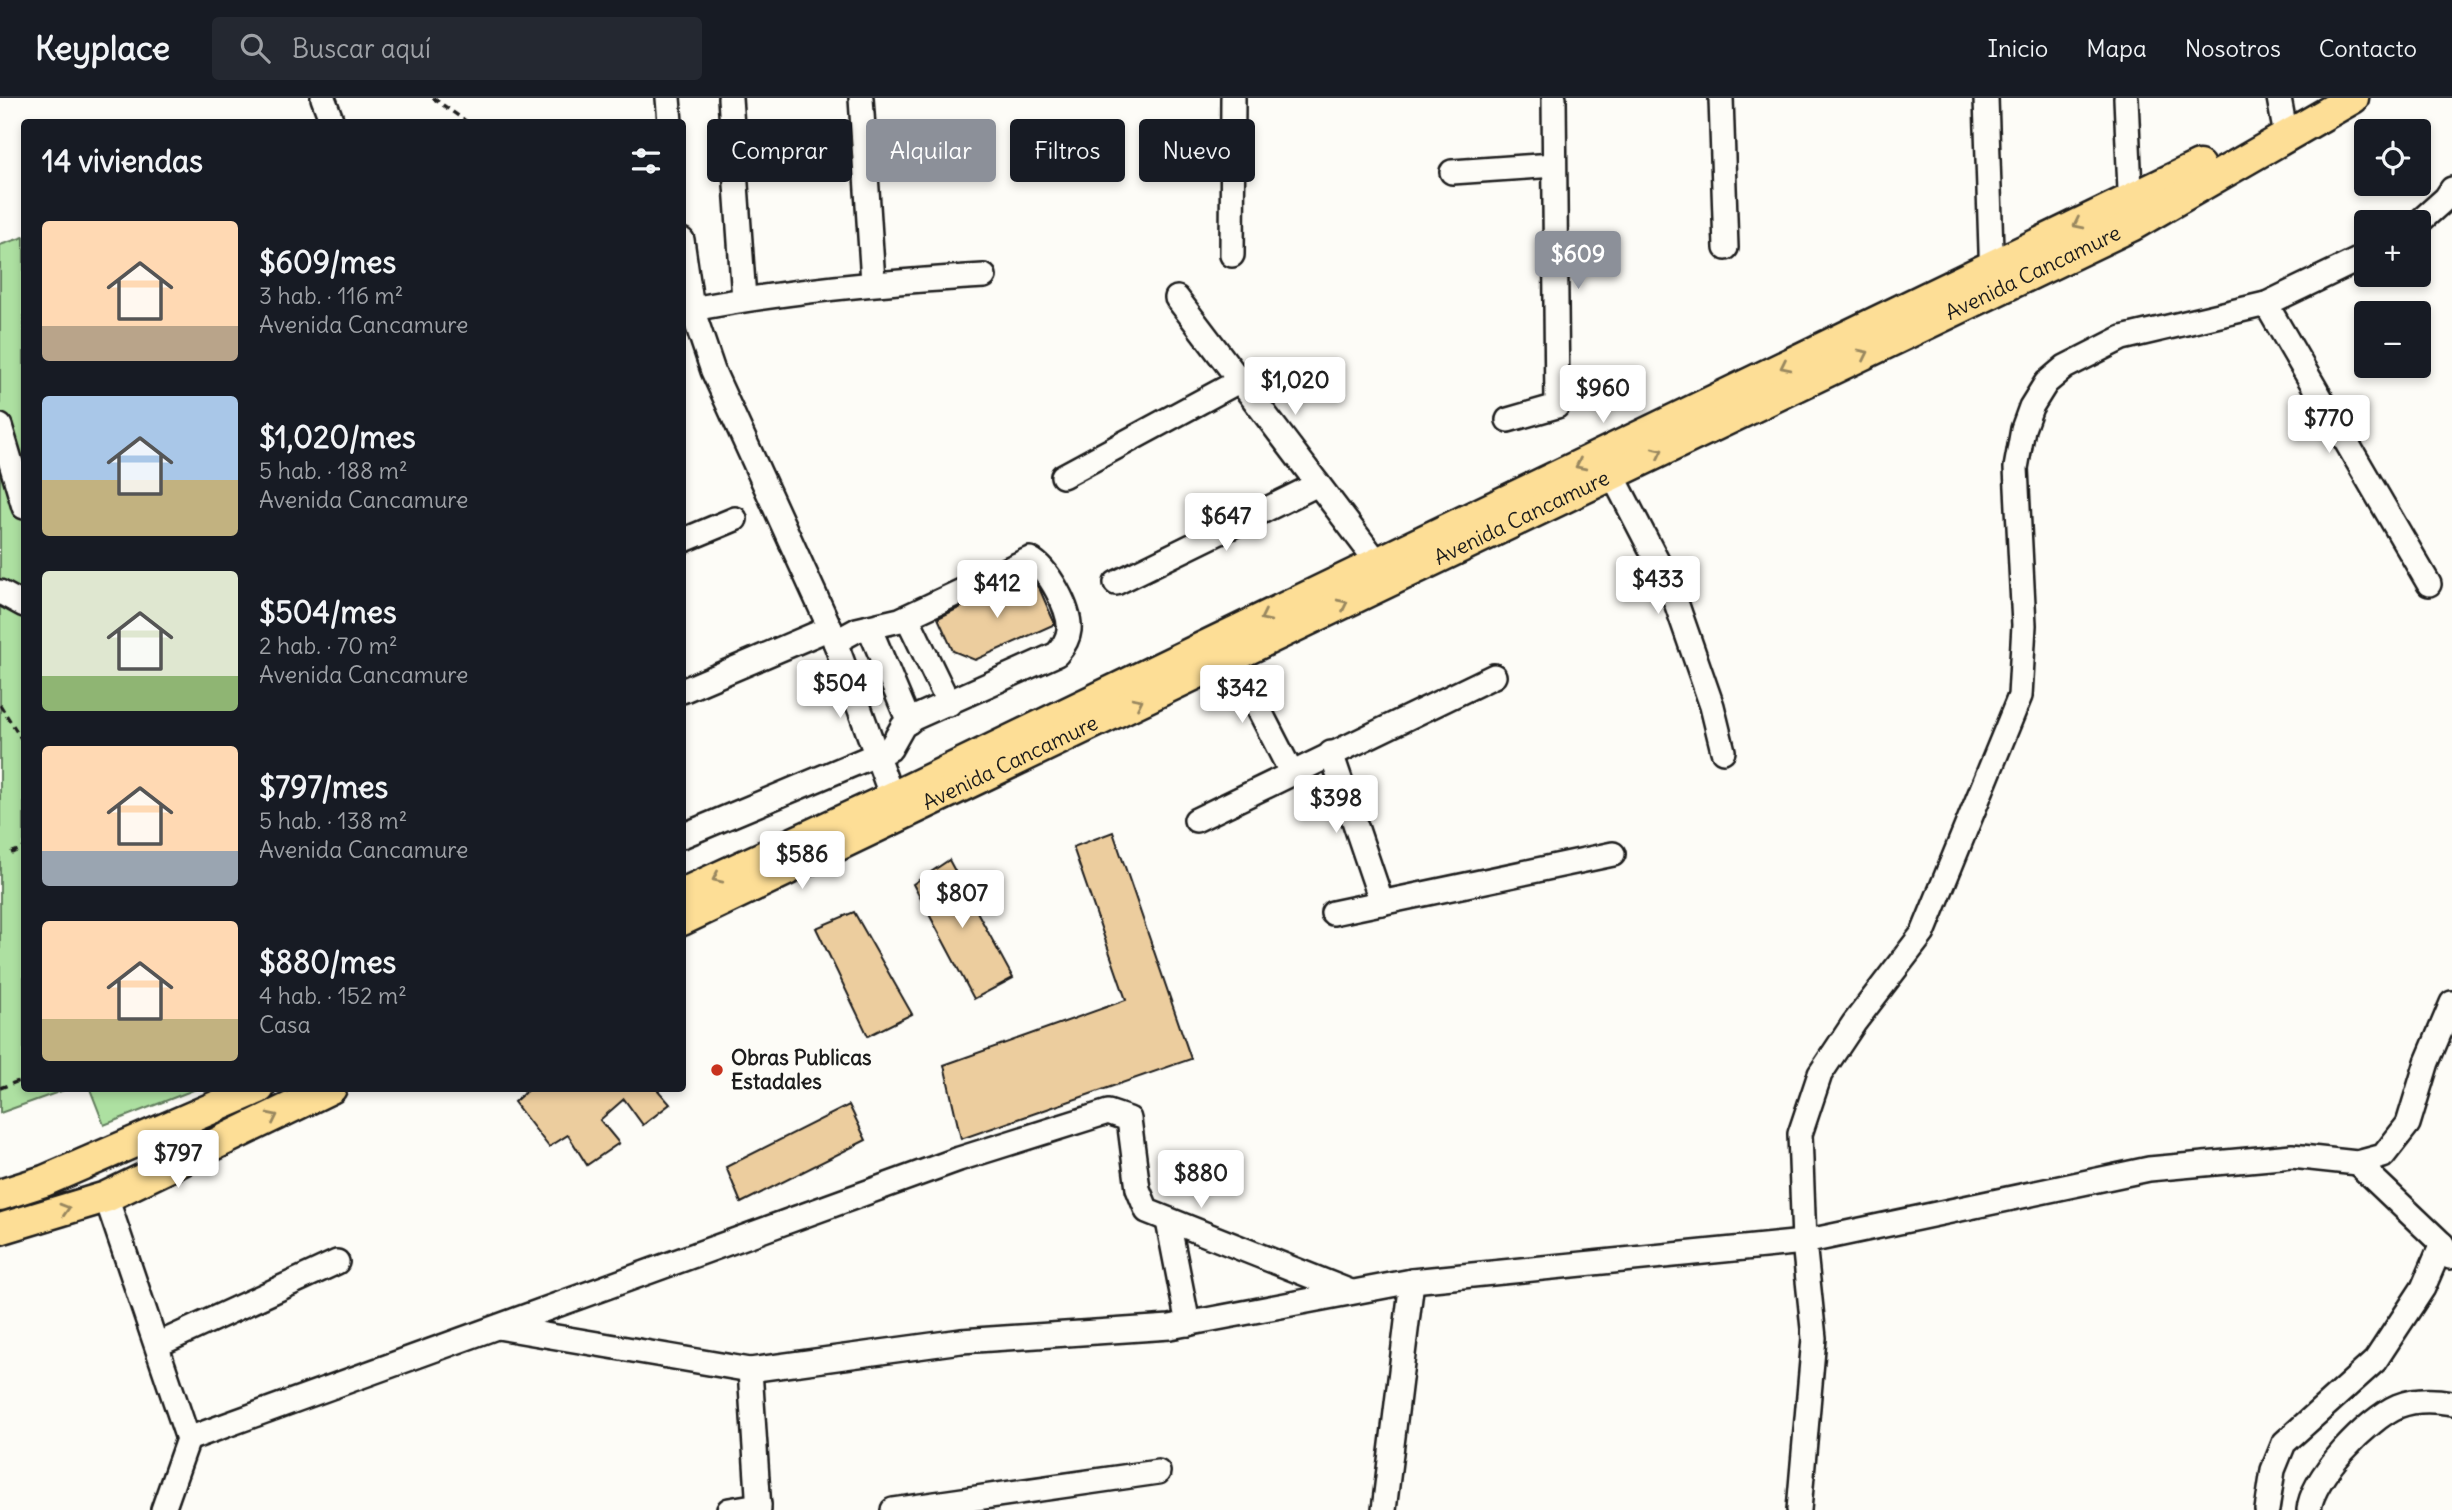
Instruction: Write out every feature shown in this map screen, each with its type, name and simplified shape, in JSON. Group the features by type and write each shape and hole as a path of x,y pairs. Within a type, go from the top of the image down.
{"main road":[{"name":"Avenida Cancamure","path":"2131,212 2282,111 2338,98"},
{"name":"Avenida Cancamure","path":"686,918 895,807 1378,563 1992,279 2131,212 2353,98"},
{"name":"Avenida Cancamure","path":"686,892 895,807 1232,657 1612,474 1992,279"},
{"path":"0,1195 44,1181 223,1096 240,1092"},
{"path":"0,1229 106,1197 323,1092"}],"street":[{"path":"323,98 331,119"},
{"path":"668,98 670,119"},
{"path":"730,98 744,299"},
{"path":"861,98 873,282"},
{"path":"1232,255 1233,98"},
{"path":"1508,420 1557,406 1554,98"},
{"path":"1721,98 1726,248"},
{"path":"1986,98 1992,279"},
{"path":"2126,98 2131,212"},
{"path":"1452,172 1554,165"},
{"path":"2431,211 2452,189"},
{"path":"1799,1510 1814,1338 1804,1242 1800,1134 1820,1074 1854,1023 1923,933 2020,696 2024,625 2016,468 2023,429 2031,407 2046,383 2065,367 2122,338 2266,304 2354,262"},
{"path":"895,807 832,635 687,310 744,299 873,282 984,276"},
{"path":"1177,298 1378,563"},
{"path":"2266,304 2429,584"},
{"path":"1063,476 1239,381"},
{"path":"0,426 21,497"},
{"path":"1612,474 1671,588 1713,706 1723,751"},
{"path":"1116,583 1318,484"},
{"path":"686,539 735,519"},
{"path":"686,690 832,635 887,625 1030,559 1044,568 1070,627 1063,647 1057,654 909,722 890,750 686,834"},
{"path":"0,592 21,603"},
{"path":"907,617 948,704"},
{"path":"869,627 909,722"},
{"path":"1232,657 1291,772"},
{"path":"1196,820 1494,676"},
{"path":"1331,753 1382,903"},
{"path":"1333,912 1613,855"},
{"path":"498,1326 750,1370 961,1341 1188,1324 1412,1281 1804,1242 2148,1169 2292,1156 2357,1163 2383,1156 2408,1124 2427,1062 2452,1003"},
{"path":"223,1096 237,1134"},
{"path":"188,1439 959,1160 1108,1112 1129,1119 1142,1204 1147,1211 1351,1293"},
{"path":"2267,1510 2273,1470 2284,1443 2375,1361 2447,1252 2357,1163"},
{"path":"106,1197 188,1439 163,1510"},
{"path":"1168,1221 1188,1324"},
{"path":"156,1345 337,1262"},
{"path":"1384,1510 1412,1281"},
{"path":"729,1510 759,1507 750,1370"},
{"path":"2309,1510 2319,1481 2373,1420 2400,1405 2432,1400 2452,1403"},
{"path":"893,1510 1157,1472"}],"path":[{"path":"433,98 463,119"},
{"path":"0,705 21,738"},
{"path":"11,853 21,849"},
{"path":"0,1088 21,1080"}],"green space":[{"path":"21,238 21,1092 59,1092 0,1113 0,245"},
{"path":"91,1092 188,1092 104,1125"}],"building":[{"path":"1028,575 1040,590 1055,624 975,660 953,651 938,618"},
{"path":"1113,832 1191,1059 961,1139 944,1065 1126,1000 1073,847"},
{"path":"949,860 1013,978 974,999 913,884"},
{"path":"854,912 912,1014 868,1036 816,928"},
{"path":"525,1092 660,1092 670,1104 643,1125 624,1099 600,1120 619,1143 587,1165 568,1135 549,1147 514,1102"},
{"path":"849,1105 866,1140 741,1203 726,1167"}],"place":[{"name":"Obras Publicas Estadales","path":"717,1070"}]}
